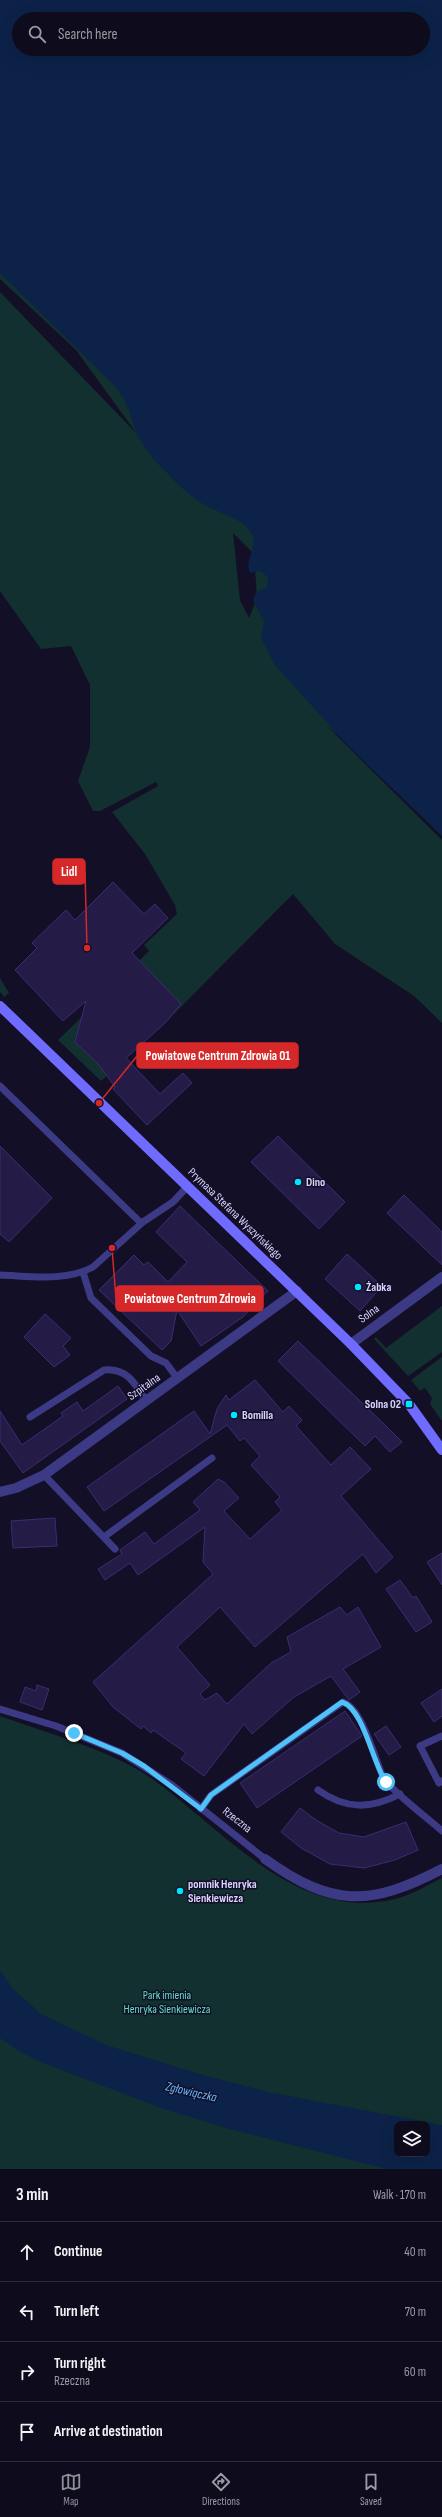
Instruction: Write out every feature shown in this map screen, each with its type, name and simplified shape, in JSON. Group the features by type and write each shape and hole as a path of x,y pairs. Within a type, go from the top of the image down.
{"main road":[{"name":"Prymasa Stefana Wyszyńskiego","path":"0,1006 351,1344 409,1404 442,1450"}],"street":[{"name":"Solna","path":"351,1344 442,1278"},
{"name":"Szpitalna","path":"0,1492 16,1488 44,1475 297,1291"},
{"name":"Rzeczna","path":"265,1859 293,1879 308,1886 339,1896 362,1898 402,1889 442,1869"}],"lane":[{"path":"0,1086 142,1223"},
{"path":"0,1275 62,1276 83,1272 93,1267 142,1223 173,1202 188,1186"},
{"path":"83,1272 91,1298 151,1356 166,1363 178,1379"},
{"path":"30,1417 104,1370 110,1370 130,1376 146,1401"},
{"path":"104,1537 212,1458"},
{"path":"44,1475 115,1549"},
{"path":"201,1809 211,1795 342,1702 349,1706 365,1730 384,1778 442,1831"},
{"name":"Rzeczna","path":"0,1709 56,1726 122,1753 172,1786 265,1859"},
{"path":"442,1736 420,1746 439,1783 442,1782"},
{"path":"318,1790 336,1801 356,1806 383,1803 400,1794"}],"green space":[{"path":"0,0 442,0 364,758 326,725 442,840 442,1023 414,996 335,944 293,894 165,1023 101,1081 58,1040 149,951 144,945 177,914 175,905 145,854 112,812 158,786 156,782 100,811 93,811 78,781 90,747 90,685 71,646 41,649 0,591 0,292 137,434 76,350 0,279","holes":["233,533 254,554 257,598 249,618 240,600"]},
{"path":"0,978 9,993 4,997 0,992"},
{"path":"442,1306 442,1352 408,1376 374,1339 376,1337 386,1348"},
{"path":"442,1357 442,1421 430,1404 432,1398 425,1388 420,1391 411,1380"},
{"name":"Park imienia Henryka Sienkiewicza","path":"0,1716 96,1750 133,1767 148,1776 176,1797 232,1844 262,1866 292,1884 325,1897 359,1903 395,1899 442,1878 442,2169 0,2169"}],"water":[{"path":"0,0 442,0 442,836 348,746 275,665 261,638 264,621 253,601 256,592 267,587 268,577 260,571 250,573 248,568 248,563 254,544 251,533 247,527 235,519 200,502 178,484 153,458 145,448 136,431 121,393 0,273"},
{"name":"Zgłowiączka","path":"0,1970 13,1989 41,2014 106,2045 203,2075 268,2092 421,2121 394,2121 394,2157 430,2157 430,2123 442,2125 442,2169 387,2169 226,2128 161,2108 46,2064 22,2053 0,2038"}],"building":[{"path":"113,882 144,914 155,904 168,918 132,953 181,1004 165,1023 126,1058 160,1094 183,1073 192,1083 147,1125 113,1089 115,1087 99,1065 75,1042 86,1001 63,1021 15,970 37,948 32,943 66,910 75,920"},
{"name":"Dino","path":"278,1136 345,1202 319,1229 251,1162"},
{"path":"0,1146 52,1198 9,1242 0,1234"},
{"path":"404,1195 442,1232 442,1265 387,1213"},
{"path":"180,1206 268,1291 243,1317 201,1346 177,1310 171,1341 162,1350 99,1290 134,1255 144,1265 148,1262 168,1282 187,1262 156,1232"},
{"path":"347,1254 382,1286 360,1311 325,1279"},
{"path":"45,1314 71,1338 63,1346 70,1355 54,1367 24,1337"},
{"path":"298,1341 402,1442 390,1452 375,1436 365,1446 278,1361"},
{"path":"255,1380 283,1412 289,1406 302,1420 296,1426 331,1465 350,1447 371,1469 341,1496 393,1557 376,1573 363,1554 255,1647 220,1607 177,1647 210,1685 200,1694 205,1700 217,1693 227,1704 271,1663 291,1652 287,1637 340,1607 347,1615 358,1607 381,1647 343,1669 360,1692 349,1700 331,1676 294,1697 252,1734 244,1724 204,1776 181,1759 186,1753 153,1730 151,1733 143,1726 141,1729 113,1707 93,1682 213,1574 203,1562 205,1527 138,1575 130,1563 105,1580 98,1569 122,1554 120,1550 145,1532 154,1544 200,1510 193,1502 218,1479 224,1482 239,1498 224,1511 250,1539 282,1510 275,1502 280,1497 251,1465 260,1456 244,1438 240,1441 227,1425 104,1511 87,1487 194,1411 210,1434 217,1409 226,1395 229,1400"},
{"path":"118,1386 127,1399 23,1473 0,1441 0,1411 22,1445 63,1416 61,1413 77,1402 83,1411"},
{"path":"55,1518 57,1546 13,1548 11,1521"},
{"path":"442,1553 442,1585 427,1562"},
{"path":"400,1580 413,1598 416,1596 432,1622 416,1632 386,1589"},
{"path":"37,1685 49,1689 42,1710 20,1702 25,1687 36,1691"},
{"path":"442,1689 442,1716 434,1722 421,1703"},
{"path":"345,1711 362,1736 257,1808 240,1783"},
{"path":"386,1726 401,1747 389,1755 374,1734"},
{"path":"300,1808 316,1820 339,1833 364,1837 406,1822 418,1850 395,1860 364,1868 330,1864 301,1848 281,1832"}],"place":[{"name":"Lidl","path":"87,948"},
{"name":"Powiatowe Centrum Zdrowia 01","path":"99,1103"},
{"name":"Dino","path":"298,1182"},
{"name":"Powiatowe Centrum Zdrowia","path":"112,1248"},
{"name":"Żabka","path":"358,1287"},
{"name":"Solna 02","path":"409,1404"},
{"name":"Bomilla","path":"234,1415"},
{"name":"pomnik Henryka Sienkiewicza","path":"180,1891"}],"route":[{"path":"74,1733 94,1743 122,1753 144,1766 201,1809 211,1795 342,1702 349,1706 365,1730 386,1782"}]}
